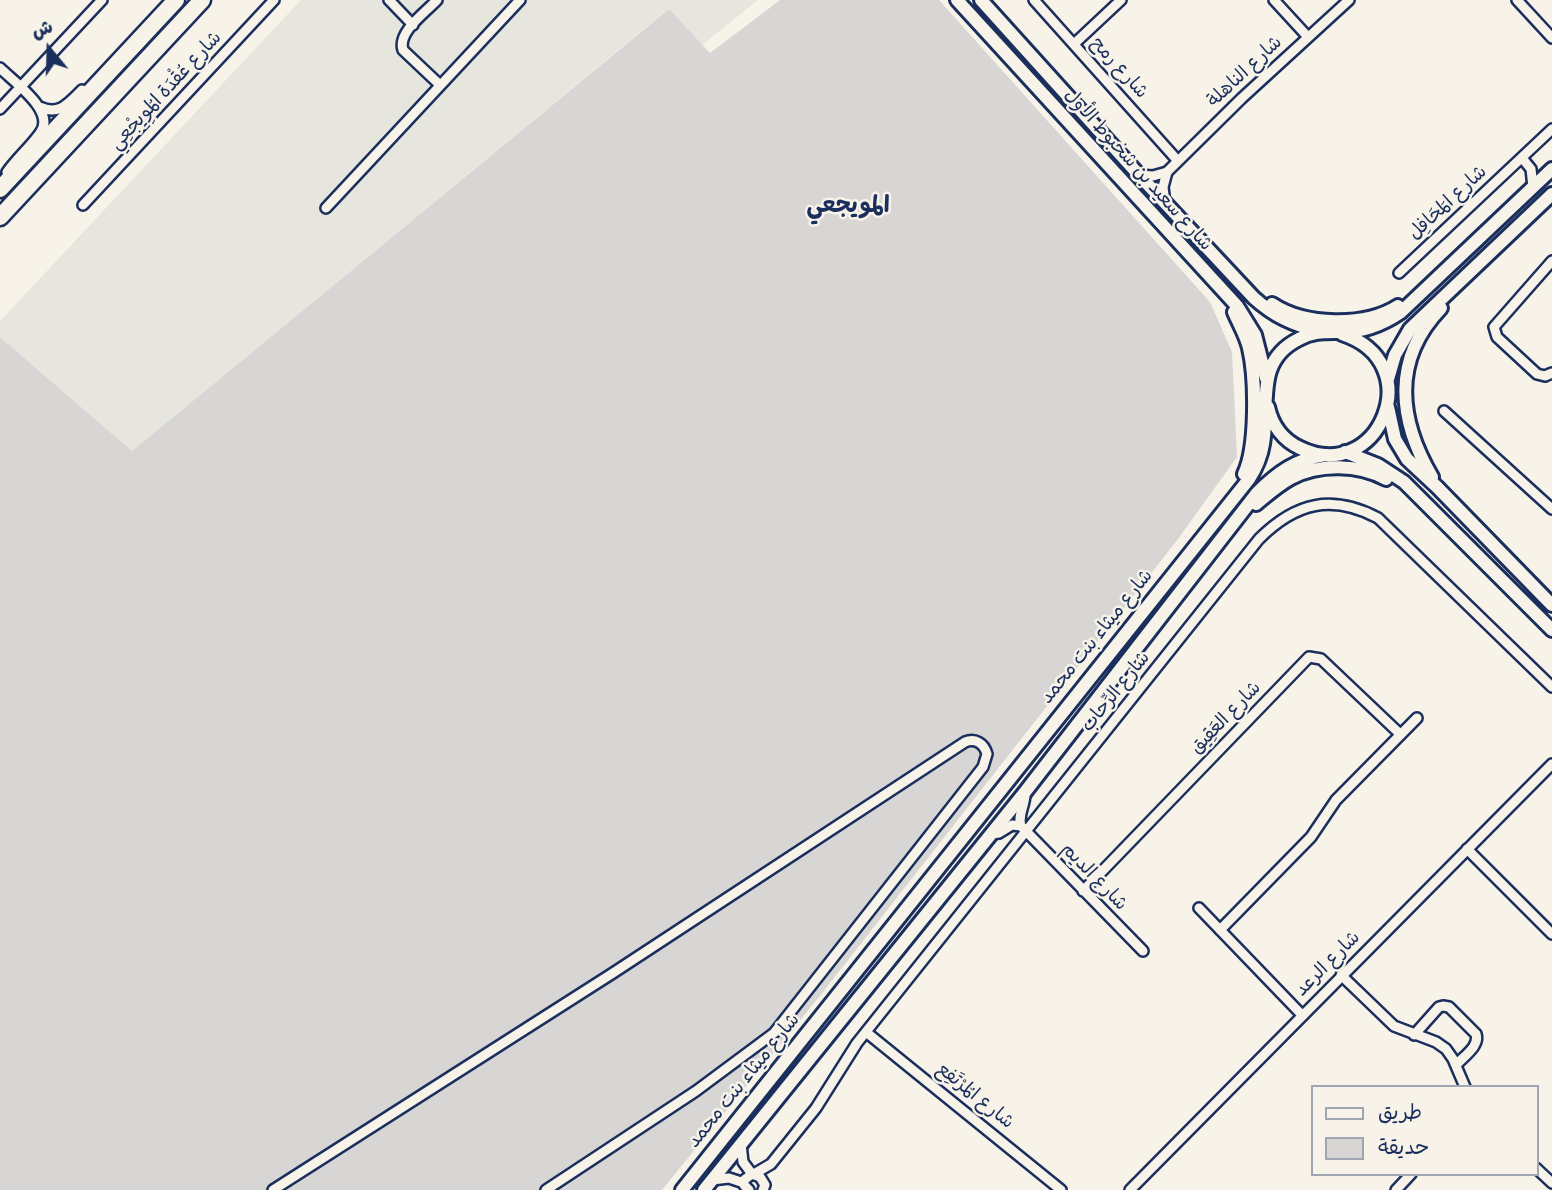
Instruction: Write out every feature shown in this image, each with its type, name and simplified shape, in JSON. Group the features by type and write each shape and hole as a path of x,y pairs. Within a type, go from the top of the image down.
{"highway":[{"path":"0,190 176,0"},
{"path":"0,218 202,0"}],"main road":[{"name":"شارع سعيد بن شخبوط الأول","path":"957,0 1244,315 1255,335 1267,380"},
{"name":"شارع سعيد بن شخبوط الأول","path":"981,0 1165,203 1274,315 1289,323 1323,332"},
{"name":"شارع ميثاء بنت محمد","path":"685,1187 1249,479 1264,443 1267,380 1272,365 1287,346 1301,338 1323,332 1365,330 1390,320 1551,170"},
{"path":"1552,194 1410,329 1395,355 1388,379 1388,405 1395,439 1401,449 1415,468 1437,487 1552,605"},
{"path":"1242,283 1290,314 1350,321 1378,316 1391,310 1403,303 1432,276 1448,268"},
{"path":"1437,487 1416,451 1409,426 1406,408 1408,362 1422,330 1462,286 1468,272"},
{"path":"1227,296 1243,331 1251,358 1254,436 1249,463 1227,506"},
{"path":"1339,332 1370,348 1381,362 1388,379"},
{"path":"1266,400 1270,417 1279,432 1292,444 1308,452 1325,455 1356,448 1374,434 1388,405"},
{"path":"1345,452 1391,472 1423,499 1552,630"},
{"name":"شارع ميثاء بنت محمد","path":"708,1185 1025,792 1257,493 1283,470 1301,460 1325,455"},
{"path":"1238,517 1294,476 1327,469 1353,468 1373,472 1423,499"}],"street":[{"path":"0,109 102,0"},
{"name":"شارع عُقْدَة المُوِيجْعِي","path":"83,205 274,0"},
{"path":"389,0 414,25"},
{"path":"437,0 402,41 403,50 440,85"},
{"path":"326,208 440,85 510,4 520,0"},
{"name":"شارع رمح","path":"1034,0 1178,161"},
{"path":"1074,44 1121,0"},
{"path":"1274,0 1308,37"},
{"name":"شارع الناهلة","path":"1167,172 1349,0"},
{"path":"1517,0 1552,38"},
{"path":"0,68 40,107 48,111 62,108 97,75 121,60"},
{"path":"0,184 15,161 43,129 45,120 40,107"},
{"name":"شارع المَحَافِل","path":"1399,273 1552,130"},
{"path":"1522,158 1531,169 1533,187"},
{"path":"1531,169 1551,170"},
{"path":"1139,174 1153,176 1167,172"},
{"path":"1165,203 1163,187 1167,172"},
{"path":"1552,261 1494,327 1497,337 1537,374 1545,376 1552,373"},
{"path":"1444,411 1552,509"},
{"name":"شارع الرِّحاب","path":"764,1187 771,1164 825,1096 866,1032 1024,829 1271,527 1320,503 1350,506 1378,518 1552,687"},
{"name":"شارع العَقِيق","path":"1083,891 1309,657 1321,659 1400,734"},
{"path":"1220,930 1311,837 1329,808 1418,718"},
{"path":"273,1190 613,973 961,744 972,740 982,744 988,757 983,767 774,1033 696,1091 546,1190"},
{"name":"شارع الرعد","path":"1130,1190 1552,764"},
{"path":"1024,829 1020,815 1025,792"},
{"path":"991,834 999,833 1012,825 1024,829"},
{"name":"شارع الديم","path":"1024,829 1143,951"},
{"path":"1467,849 1552,933"},
{"path":"1199,908 1301,1015"},
{"path":"1341,975 1394,1027 1441,1045 1456,1065 1464,1085"},
{"path":"1414,1035 1439,1007 1449,1007 1478,1038 1476,1044 1456,1065"},
{"name":"شارع المُرْتَفِع","path":"866,1032 1061,1190"},
{"path":"741,1142 743,1162 753,1174 762,1179 764,1187"},
{"name":"شارع الرِّحاب","path":"745,1187 747,1176 771,1164"},
{"path":"1396,1190 1409,1176"},
{"path":"708,1185 729,1178 745,1187"}],"shaded area":[{"path":"301,0 758,0 702,45 668,9 132,451 0,337 0,321"}],"green space":[{"path":"780,0 939,0 1210,302 1232,352 1237,457 1178,539 819,997 662,1190 0,1190 0,337 132,451 669,9 710,53"}],"district":[{"name":"المويجعي","path":"848,206"}]}
